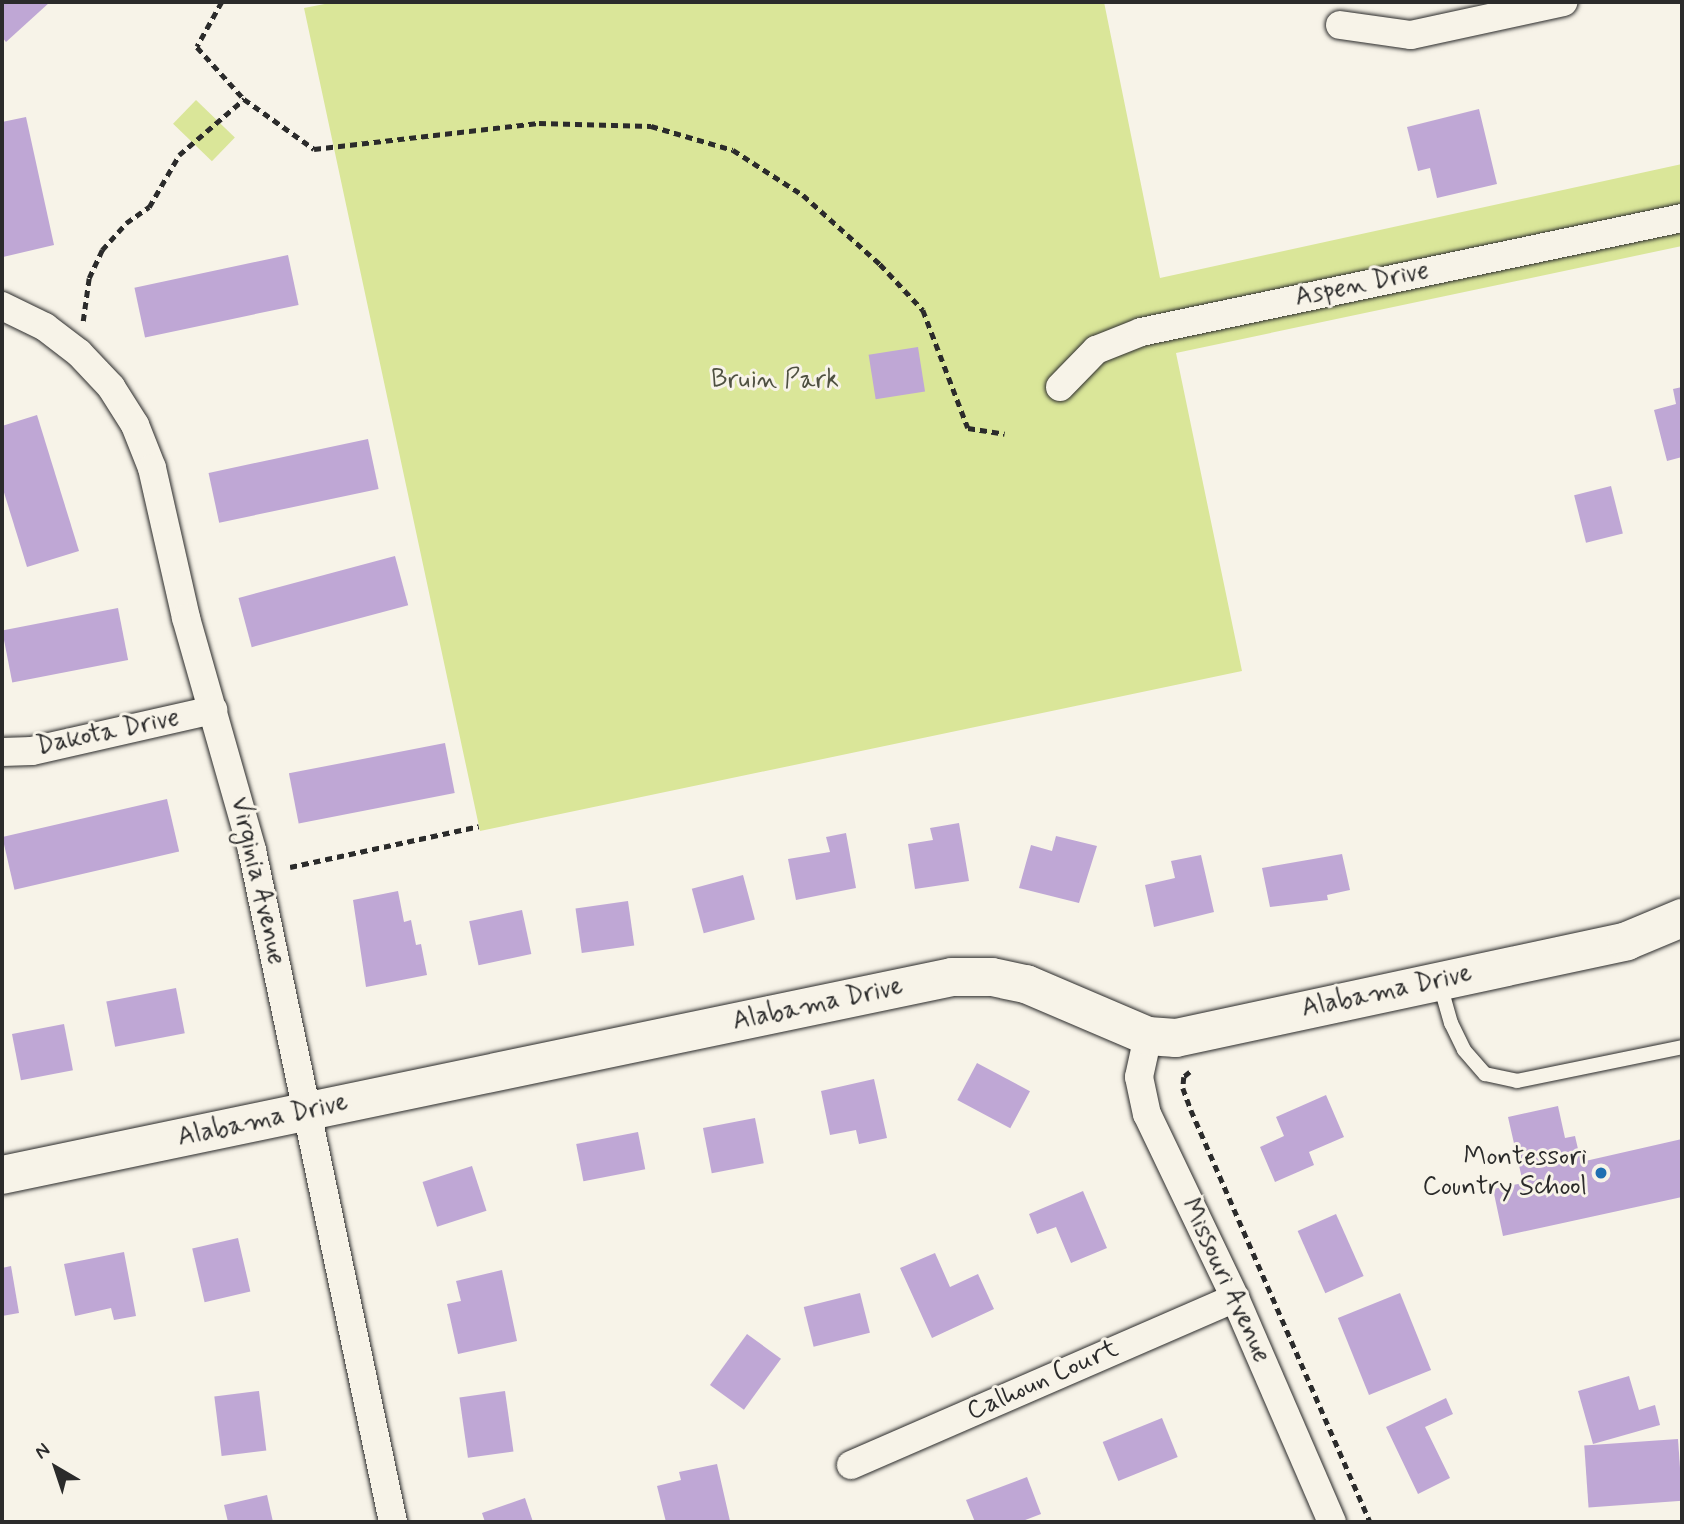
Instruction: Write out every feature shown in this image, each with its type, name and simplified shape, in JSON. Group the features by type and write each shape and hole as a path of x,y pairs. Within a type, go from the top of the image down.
{"street":[{"path":"1340,25 1411,35 1563,2"},
{"name":"Aspen Drive","path":"1060,387 1096,350 1140,332 1682,218"},
{"name":"Virginia Avenue","path":"2,306 45,327 79,353 111,387 135,425 152,468 186,618 251,850 393,1522"},
{"name":"Dakota Drive","path":"2,752 32,751 213,710"},
{"name":"Alabama Drive","path":"2,1175 953,977 992,977 1026,984 1148,1036 1175,1038 1627,941 1682,918"},
{"name":"Alabama Drive","path":"1627,941 1682,941"},
{"name":"Missouri Avenue","path":"1148,1036 1139,1077 1147,1114 1235,1298 1332,1522"},
{"name":"Calhoun Court","path":"851,1465 1235,1298"}],"lane":[{"path":"1439,981 1451,1023 1464,1050 1485,1074 1517,1081 1682,1047"}],"path":[{"path":"222,2 197,47 244,99 314,149 538,123 651,126 733,149 803,195 880,264 923,310 968,428 1005,434"},
{"path":"79,353 89,278 102,250 126,223 149,208 179,155 244,99"},
{"path":"290,867 479,826"},
{"path":"1204,1069 1184,1077 1183,1088 1370,1522"}],"green space":[{"name":"Bruin Park","path":"335,2 1104,2 1160,278 1682,164 1682,246 1176,353 1242,671 480,831 304,8"},
{"path":"196,100 235,138 212,161 173,124"}],"building":[{"path":"2,2 50,2 6,42 2,37"},
{"path":"1479,109 1497,184 1437,198 1430,168 1418,171 1407,127"},
{"path":"26,117 54,245 3,257 2,122"},
{"path":"288,255 299,305 145,338 134,288"},
{"path":"918,347 925,391 876,399 869,355"},
{"path":"1682,387 1682,457 1667,461 1654,410 1676,404 1673,389"},
{"path":"37,415 79,551 27,567 2,486 2,426"},
{"path":"368,439 379,489 219,523 209,473"},
{"path":"1611,486 1623,534 1586,543 1574,495"},
{"path":"395,556 408,605 252,647 239,598"},
{"path":"118,608 128,660 12,683 2,631"},
{"path":"445,743 455,793 299,823 289,773"},
{"path":"167,799 179,852 14,890 2,837"},
{"path":"959,823 969,881 915,889 908,844 933,840 930,828"},
{"path":"846,833 856,888 796,900 788,859 830,852 826,837"},
{"path":"1056,836 1097,846 1079,903 1019,888 1031,845 1052,851"},
{"path":"1342,854 1350,890 1327,895 1328,900 1270,907 1262,868"},
{"path":"1201,855 1214,912 1154,927 1145,885 1175,878 1171,861"},
{"path":"743,875 755,919 704,933 692,889"},
{"path":"398,891 404,922 411,920 416,945 421,944 427,975 366,987 353,900"},
{"path":"628,901 634,946 582,953 576,908"},
{"path":"522,910 531,954 479,965 469,921"},
{"path":"176,988 185,1033 115,1047 106,1002"},
{"path":"64,1024 73,1070 21,1080 12,1034"},
{"path":"977,1063 1030,1091 1010,1128 957,1100"},
{"path":"874,1079 887,1138 859,1144 856,1130 830,1135 821,1091"},
{"path":"1326,1095 1344,1137 1309,1152 1314,1165 1275,1182 1260,1147 1284,1136 1276,1117"},
{"name":"Montessori Country School","path":"1558,1106 1565,1138 1575,1136 1581,1162 1682,1139 1682,1197 1503,1236 1493,1189 1523,1183 1508,1117"},
{"path":"755,1118 764,1163 712,1173 703,1128"},
{"path":"638,1132 645,1169 583,1181 576,1144"},
{"path":"472,1166 487,1211 437,1227 423,1182"},
{"path":"1083,1191 1107,1248 1071,1263 1056,1227 1037,1234 1029,1214"},
{"path":"1336,1214 1364,1276 1325,1293 1298,1231"},
{"path":"238,1238 250,1292 205,1302 192,1249"},
{"path":"124,1252 136,1316 114,1320 111,1308 75,1316 64,1264"},
{"path":"935,1253 950,1287 978,1274 994,1309 932,1338 900,1268"},
{"path":"11,1266 19,1313 2,1316 2,1268"},
{"path":"502,1270 517,1341 458,1354 447,1304 461,1301 456,1281"},
{"path":"860,1293 870,1333 814,1347 804,1307"},
{"path":"1400,1293 1431,1370 1369,1395 1338,1318"},
{"path":"747,1334 781,1359 744,1410 710,1385"},
{"path":"1629,1376 1639,1410 1655,1405 1660,1425 1593,1444 1578,1391"},
{"path":"259,1391 266,1451 222,1456 214,1396"},
{"path":"505,1391 513,1451 468,1458 459,1397"},
{"path":"1446,1398 1453,1414 1425,1427 1450,1478 1418,1494 1386,1427"},
{"path":"1162,1418 1178,1457 1118,1481 1103,1442"},
{"path":"1678,1439 1682,1501 1589,1507 1584,1446"},
{"path":"717,1464 730,1521 666,1522 657,1486 681,1480 679,1472"},
{"path":"1027,1477 1041,1514 1020,1522 975,1522 966,1500"},
{"path":"267,1495 273,1522 228,1522 224,1505"},
{"path":"525,1498 533,1522 485,1522 482,1513"}],"place":[{"name":"Montessori Country School","path":"1601,1173"}]}
